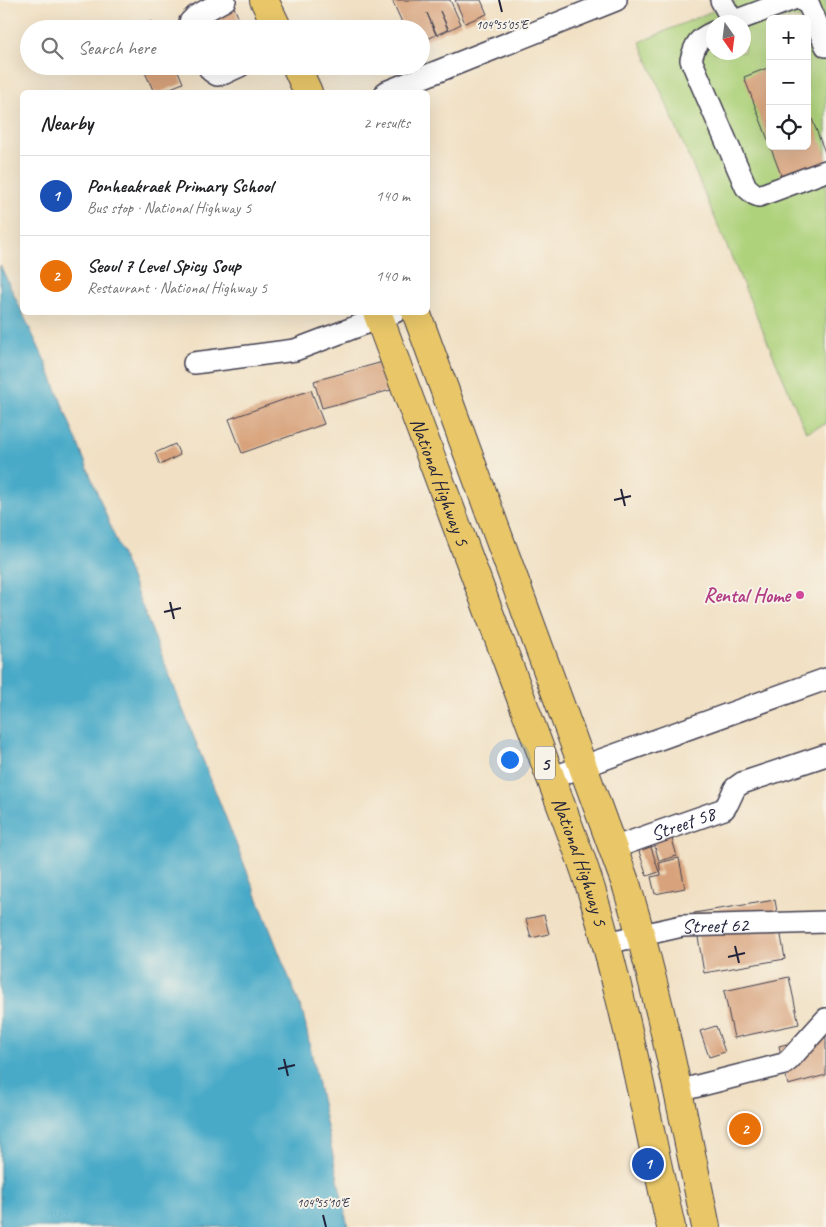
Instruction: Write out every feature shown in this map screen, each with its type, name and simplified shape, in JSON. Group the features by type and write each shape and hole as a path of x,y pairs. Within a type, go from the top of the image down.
{"highway":[{"path":"264,0 274,20"},
{"path":"300,75 307,90"},
{"name":"National Highway 5","path":"383,315 588,878 607,943 642,1090 670,1227"},
{"name":"National Highway 5","path":"417,315 627,887 641,934 678,1091 706,1227"}],"street":[{"path":"192,20 225,0"},
{"path":"721,0 728,15"},
{"path":"751,15 791,0"},
{"path":"802,0 808,4 826,46"},
{"path":"430,74 605,2"},
{"path":"706,35 694,47 691,60 746,187 754,194 760,196 826,171"},
{"path":"391,90 427,75"},
{"path":"194,363 295,350 381,315"},
{"path":"551,778 826,679"},
{"name":"Street 58","path":"613,848 724,809 735,788 742,783 826,755"},
{"name":"Street 62","path":"607,943 682,926 826,922"},
{"path":"678,1091 784,1064 826,1019"}],"green space":[{"path":"738,0 826,0 826,424 806,432 640,42"}],"water":[{"path":"0,265 20,308 20,315 23,315 46,363 303,1013 348,1227 0,1227"}],"building":[{"path":"392,0 450,0 461,24 449,30 440,11 448,30 437,35 427,13 430,20 401,20"},
{"path":"455,0 481,0 487,14 465,23"},
{"path":"234,7 239,20 204,20"},
{"path":"430,20 436,35 430,38"},
{"path":"766,69 766,135 744,77"},
{"path":"146,75 180,75 183,83 166,90 153,90"},
{"path":"811,116 826,155 826,167 784,183 772,150 811,150"},
{"path":"390,360 398,388 322,408 314,381"},
{"path":"311,390 324,424 242,453 229,419"},
{"path":"175,444 180,455 160,465 155,453"},
{"path":"670,832 677,856 659,861 652,836"},
{"path":"648,838 659,872 647,876 636,842"},
{"path":"679,858 685,888 655,894 651,877 661,875 659,863"},
{"path":"775,900 785,959 704,973 694,913"},
{"path":"544,915 549,934 531,938 526,919"},
{"path":"789,977 799,1024 734,1038 724,991"},
{"path":"716,1026 725,1052 709,1057 700,1031"},
{"path":"826,1034 826,1075 788,1085 779,1046"}],"place":[{"name":"Rental Home","path":"800,595"},
{"name":"Seoul 7 Level Spicy Soup","path":"745,1129"},
{"name":"Ponheakraek Primary School","path":"648,1164"}]}
